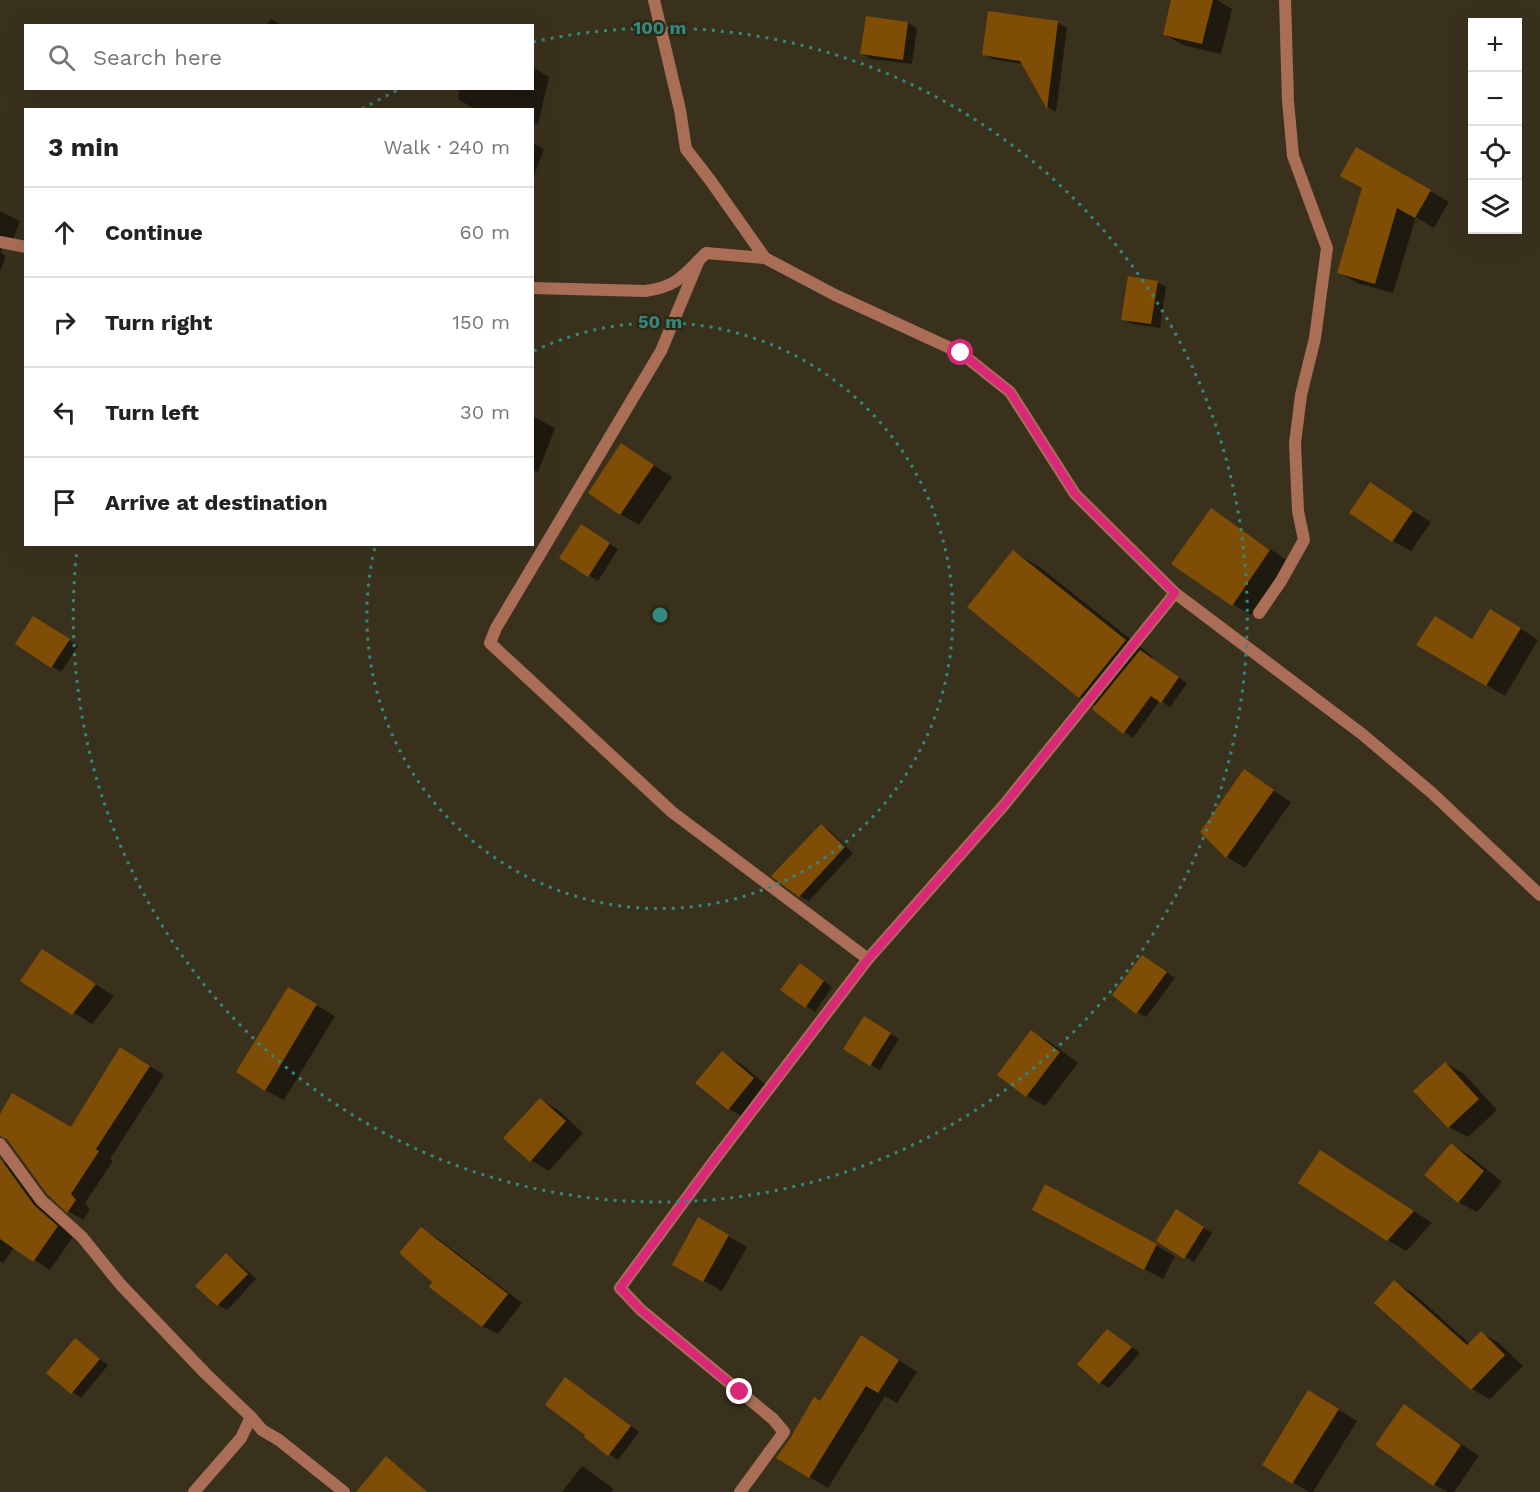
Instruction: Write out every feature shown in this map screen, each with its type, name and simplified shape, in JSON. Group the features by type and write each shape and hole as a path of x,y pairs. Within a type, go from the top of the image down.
{"street":[{"path":"654,0 680,110 686,149 765,258"},
{"path":"1259,613 1281,581 1304,540 1298,511 1295,442 1301,395 1315,338 1327,248 1293,156 1288,101 1285,0"},
{"path":"0,242 24,247"},
{"path":"534,288 645,291 662,289 675,283 706,253 765,258 835,295 961,353 1010,392 1075,494 1175,593 1362,734 1432,793 1540,892"},
{"path":"699,260 661,351 502,618 490,643 672,812 868,959"},
{"path":"740,1492 784,1432 773,1419 641,1310 620,1288 868,959 1004,805 1175,593"},
{"path":"0,1144 41,1200 82,1237 120,1284 189,1357 262,1430 279,1440 344,1492"},
{"path":"194,1492 241,1438 251,1417"}],"building":[{"path":"1171,0 1213,0 1202,44 1163,35"},
{"path":"988,11 1058,21 1047,109 1020,61 982,55"},
{"path":"866,16 908,22 903,60 860,54"},
{"path":"1356,147 1431,190 1415,218 1397,208 1375,284 1337,273 1362,188 1340,176"},
{"path":"1128,276 1158,281 1151,324 1121,320"},
{"path":"621,443 654,465 620,515 588,493"},
{"path":"1370,482 1413,511 1392,542 1349,513"},
{"path":"1211,508 1270,550 1232,606 1171,564"},
{"path":"581,524 610,543 588,577 559,558"},
{"path":"1013,550 1126,640 1079,698 967,607"},
{"path":"1490,609 1521,628 1486,686 1416,645 1435,616 1472,639"},
{"path":"33,616 70,639 51,668 15,644"},
{"path":"1140,650 1179,677 1161,703 1151,696 1123,734 1092,709"},
{"path":"1244,769 1274,790 1226,858 1200,832"},
{"path":"821,824 845,847 799,897 771,876"},
{"path":"42,949 96,984 72,1015 20,981"},
{"path":"1142,955 1167,972 1136,1014 1112,995"},
{"path":"800,963 824,981 805,1008 780,990"},
{"path":"288,987 317,1004 265,1091 236,1072"},
{"path":"864,1016 891,1033 870,1066 843,1049"},
{"path":"1031,1030 1060,1052 1026,1097 997,1075"},
{"path":"120,1047 150,1066 96,1149 99,1151 71,1194 76,1200 67,1213 47,1194 7,1139 0,1136 0,1114 12,1093 71,1127"},
{"path":"722,1051 754,1078 728,1110 695,1083"},
{"path":"1445,1062 1479,1099 1448,1128 1413,1091"},
{"path":"540,1098 566,1121 530,1162 503,1138"},
{"path":"1451,1143 1484,1171 1458,1203 1424,1175"},
{"path":"1320,1150 1414,1211 1387,1241 1298,1183"},
{"path":"0,1158 34,1205 58,1226 33,1262 0,1239"},
{"path":"1045,1184 1157,1244 1144,1270 1032,1210"},
{"path":"1176,1209 1204,1227 1184,1259 1156,1241"},
{"path":"698,1217 729,1235 703,1282 672,1265"},
{"path":"421,1227 508,1294 482,1327 429,1287 432,1282 399,1253"},
{"path":"226,1253 248,1274 217,1306 195,1286"},
{"path":"1394,1280 1467,1345 1481,1331 1505,1355 1471,1390 1374,1303"},
{"path":"1107,1329 1132,1347 1099,1384 1077,1364"},
{"path":"861,1335 899,1360 878,1393 866,1386 809,1478 776,1458 814,1397 820,1401"},
{"path":"75,1338 100,1359 71,1394 46,1373"},
{"path":"565,1377 631,1426 608,1456 584,1437 585,1435 545,1405"},
{"path":"1308,1390 1339,1409 1292,1484 1262,1465"},
{"path":"1404,1404 1461,1445 1433,1486 1375,1445"},
{"path":"386,1456 427,1492 356,1492"}],"route":[{"path":"740,1392 641,1310 620,1288 868,959 1004,805 1175,593 1075,494 1010,392 961,353"}]}
